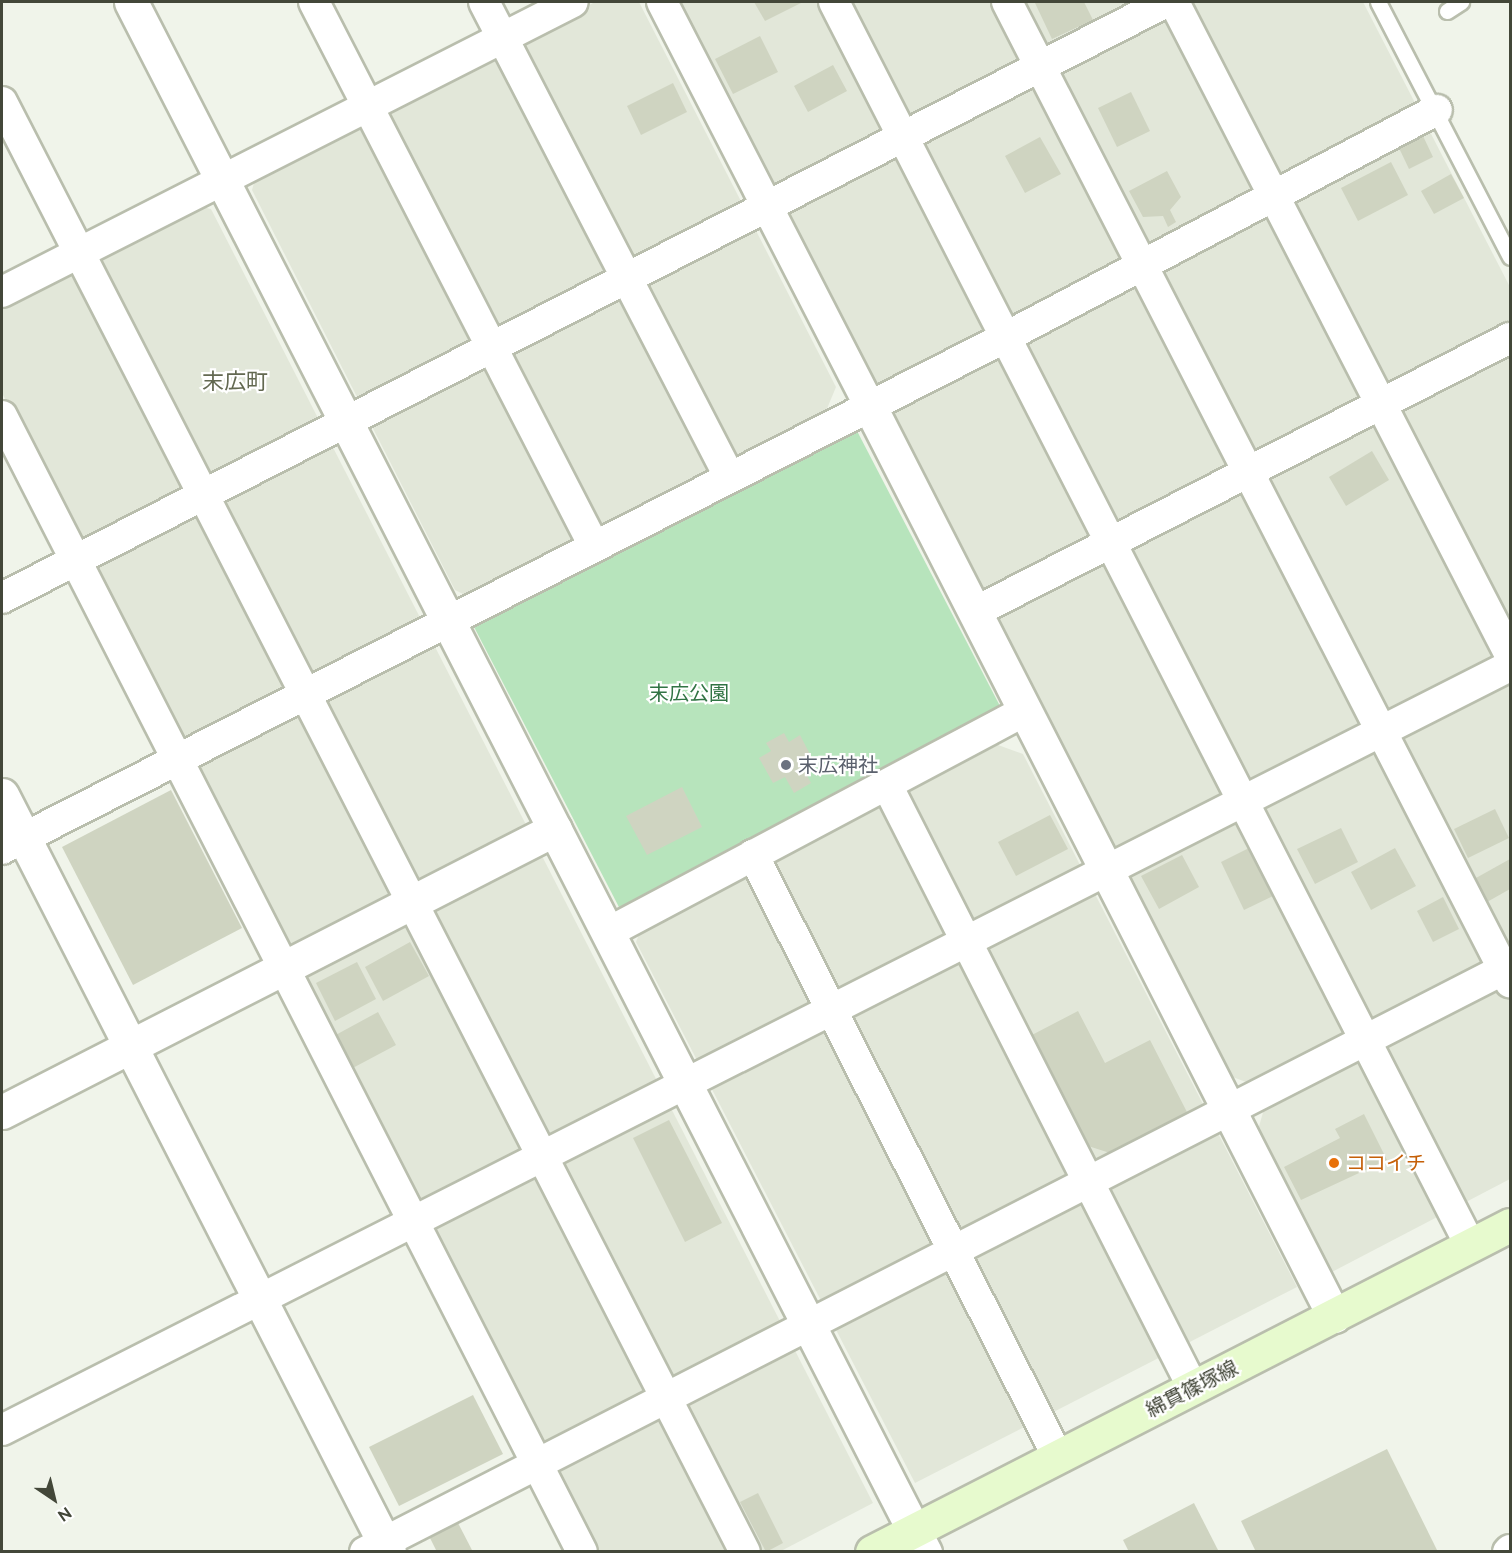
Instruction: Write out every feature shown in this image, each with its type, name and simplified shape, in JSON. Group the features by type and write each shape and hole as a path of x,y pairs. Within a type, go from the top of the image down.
{"main road":[{"name":"綿貫篠塚線","path":"872,1551 920,1541 1058,1457 1510,1225"}],"street":[{"path":"131,2 920,1541"},
{"path":"315,2 593,544"},
{"path":"484,2 628,276 729,476"},
{"path":"2,292 224,182 573,2"},
{"path":"662,2 975,612 1227,1112 1334,1316"},
{"path":"834,2 1470,1245"},
{"path":"2,795 12,843 129,1046 262,1298 379,1548 538,1462 810,1327 1366,1040 1508,973 1140,266 1007,2"},
{"path":"2,598 76,563 202,494 492,347 1038,63 1166,2"},
{"path":"1174,2 1510,655"},
{"path":"2,102 665,1400 745,1551"},
{"path":"12,843 450,621 593,544 1006,337 1437,110"},
{"path":"975,612 1510,338"},
{"path":"2,416 282,969 582,1551"},
{"path":"2,1430 1510,666"},
{"path":"609,932 753,855 888,787 1025,711"},
{"path":"888,787 1193,1389"},
{"path":"2,1112 555,829"},
{"path":"753,855 830,1011 1058,1457"}],"lane":[{"path":"1378,2 1437,110 1510,257"},
{"path":"1447,11 1461,2"}],"shaded area":[{"path":"595,2 639,2 836,387 826,411 467,596 455,590 252,190 256,176"},
{"path":"680,2 1363,2 1510,287 1510,947 1254,1085 1230,1076"},
{"path":"198,206 211,209 873,1503 781,1551 595,1551 2,393 2,306"},
{"path":"998,745 1023,754 1297,1287 915,1483 636,942 641,929"},
{"path":"1510,981 1510,1179 1330,1273 1258,1130 1264,1109"}],"green space":[{"name":"末広公園","path":"856,429 1001,708 621,911 472,623"}],"building":[{"path":"754,2 803,2 765,21"},
{"path":"1084,2 1093,20 1052,39 1035,3"},
{"path":"760,36 778,72 733,94 715,59"},
{"path":"833,65 847,91 808,112 794,86"},
{"path":"673,83 687,112 641,135 627,106"},
{"path":"1131,92 1150,131 1117,147 1098,108"},
{"path":"1423,136 1433,157 1409,169 1399,148"},
{"path":"1040,137 1061,174 1025,193 1005,156"},
{"path":"1391,162 1408,195 1358,221 1341,188"},
{"path":"1167,171 1181,197 1170,210 1176,222 1168,227 1163,216 1143,217 1129,191"},
{"path":"1451,174 1464,198 1434,214 1421,191"},
{"path":"1372,451 1389,480 1346,506 1329,477"},
{"name":"末広神社","path":"784,733 789,742 800,735 814,762 803,768 811,783 794,793 785,777 773,783 759,758 771,751 766,743"},
{"path":"682,787 702,827 647,855 626,816"},
{"path":"171,790 242,928 133,985 62,847"},
{"path":"1495,809 1509,838 1468,858 1454,829"},
{"path":"1050,815 1068,849 1016,876 998,842"},
{"path":"1341,828 1358,862 1315,884 1297,849"},
{"path":"1249,848 1273,896 1244,910 1221,862"},
{"path":"1395,848 1416,886 1371,910 1351,872"},
{"path":"1182,855 1199,887 1159,909 1141,876"},
{"path":"1510,859 1510,889 1480,906 1467,883"},
{"path":"1443,897 1459,929 1433,942 1417,911"},
{"path":"410,942 429,976 383,1001 365,967"},
{"path":"357,962 376,999 335,1021 316,983"},
{"path":"1078,1011 1105,1063 1150,1040 1188,1114 1110,1153 1085,1145 1030,1036"},
{"path":"378,1012 396,1045 349,1070 332,1037"},
{"path":"1364,1114 1387,1160 1301,1200 1284,1167 1340,1138 1335,1129"},
{"path":"669,1120 722,1223 685,1242 633,1138"},
{"path":"473,1395 503,1454 399,1506 369,1447"},
{"path":"1387,1449 1438,1552 1256,1552 1241,1521"},
{"path":"758,1493 783,1543 766,1552 740,1502"},
{"path":"1194,1503 1218,1550 1129,1552 1123,1540"},
{"path":"458,1523 473,1552 437,1552 430,1538"}],"place":[{"name":"末広神社","path":"786,765"},
{"name":"ココイチ","path":"1334,1163"}],"district":[{"name":"末広町","path":"235,382"}]}
